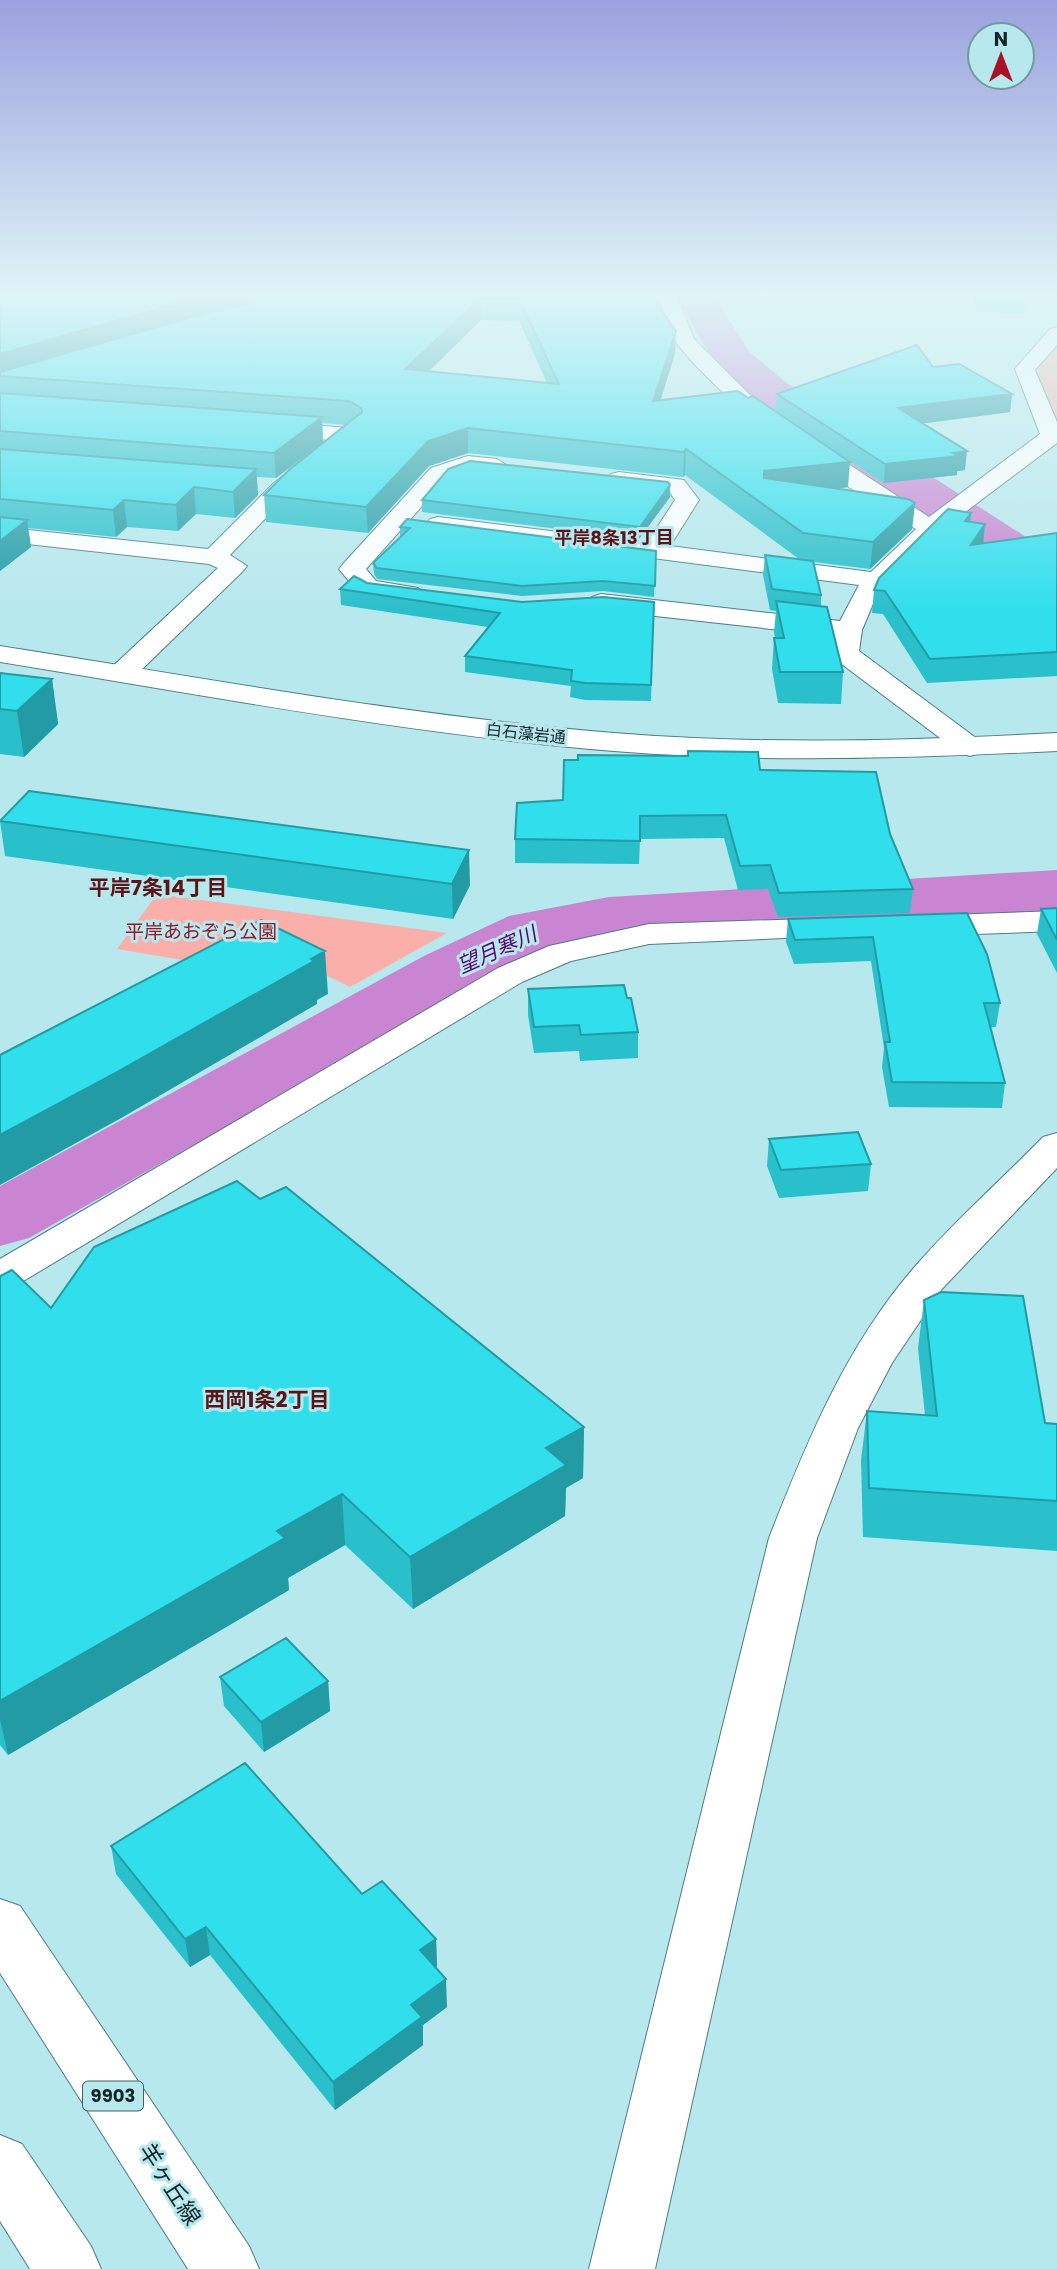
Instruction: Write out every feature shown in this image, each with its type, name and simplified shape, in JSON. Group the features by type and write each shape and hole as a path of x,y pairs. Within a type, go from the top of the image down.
{"street":[{"path":"745,401 772,424 936,524"},
{"path":"970,747 845,653 849,630 863,597 877,580 966,499 1052,436 1038,401"},
{"path":"214,557 282,488 350,435 242,426"},
{"path":"432,596 368,588 352,569 439,473 468,463 524,469"},
{"path":"593,476 676,485 687,500 655,550"},
{"path":"250,485 282,488"},
{"path":"400,519 877,580"},
{"path":"0,534 214,557 234,566 122,673"},
{"path":"576,604 603,602 849,630"},
{"name":"白石藻岩通","path":"0,654 491,730 615,742 752,750 970,747 1057,742"},
{"path":"0,1277 510,975 561,953 649,933 1057,922"},
{"path":"621,2269 793,1538 814,1481 835,1428 872,1360 926,1280 1057,1145"},
{"name":"羊ヶ丘線","path":"0,1924 226,2269"},
{"path":"0,2165 68,2269"}],"green space":[{"path":"1048,401 1057,401 1057,427"},
{"name":"平岸あおぞら公園","path":"157,894 447,933 350,987 261,943 213,965 117,949"}],"building":[{"path":"0,401 106,401 322,417 274,453 0,431"},
{"path":"349,401 760,401 850,462 764,471 764,478 908,499 915,503 873,542 803,533 686,449 684,452 468,428 428,441 366,507 264,495 290,469 362,412 361,408"},
{"path":"788,401 956,401 898,408 967,451 953,453 959,456 885,464"},
{"path":"0,449 256,469 233,492 194,487 176,505 124,500 113,510 0,499"},
{"path":"470,461 668,482 670,485 640,527 422,500 448,469"},
{"path":"948,509 971,513 965,521 985,524 971,545 1057,533 1057,652 930,659 885,591 874,590 879,578"},
{"path":"0,517 27,520 0,541"},
{"path":"407,519 656,551 655,586 603,581 522,586 377,568 373,563 410,528 400,527"},
{"path":"765,555 813,561 821,595 772,589"},
{"path":"354,576 367,583 522,602 603,597 654,602 651,685 571,681 572,670 465,656 500,613 340,589"},
{"path":"776,601 827,607 843,672 780,672 774,638 784,638"},
{"path":"0,673 52,679 17,711 0,709"},
{"path":"688,751 758,752 760,770 876,772 890,834 913,889 779,893 770,865 740,866 726,815 640,816 640,841 515,839 517,803 563,800 564,760 578,760 578,755 688,756"},
{"path":"29,791 469,850 452,884 0,821"},
{"path":"1057,908 1057,940 1041,909"},
{"path":"967,913 987,954 1000,1003 984,1003 1005,1083 892,1082 885,1042 890,1042 873,937 795,940 788,919"},
{"path":"261,920 325,951 311,959 314,961 0,1135 0,1055"},
{"path":"624,985 627,998 631,998 638,1032 581,1035 579,1025 534,1027 528,989"},
{"path":"858,1132 871,1164 781,1170 769,1139"},
{"path":"237,1181 260,1199 286,1187 584,1427 546,1448 566,1465 410,1557 342,1494 277,1531 285,1538 0,1701 0,1276 12,1270 51,1308 94,1247"},
{"path":"941,1292 1023,1296 1045,1423 1057,1424 1057,1501 869,1488 867,1411 937,1416 924,1300"},
{"path":"286,1638 328,1681 261,1722 220,1677"},
{"path":"245,1763 362,1894 382,1881 436,1939 420,1950 446,1979 411,2005 422,2017 333,2082 206,1927 185,1939 111,1846"}],"waterway":[{"name":"望月寒川","path":"785,401 1057,580"},
{"name":"望月寒川","path":"0,1220 449,971 533,931 609,917 1057,890"}],"district":[{"name":"平岸8条13丁目","path":"614,538"},
{"name":"平岸7条14丁目","path":"158,888"},
{"name":"西岡1条2丁目","path":"267,1400"}]}
